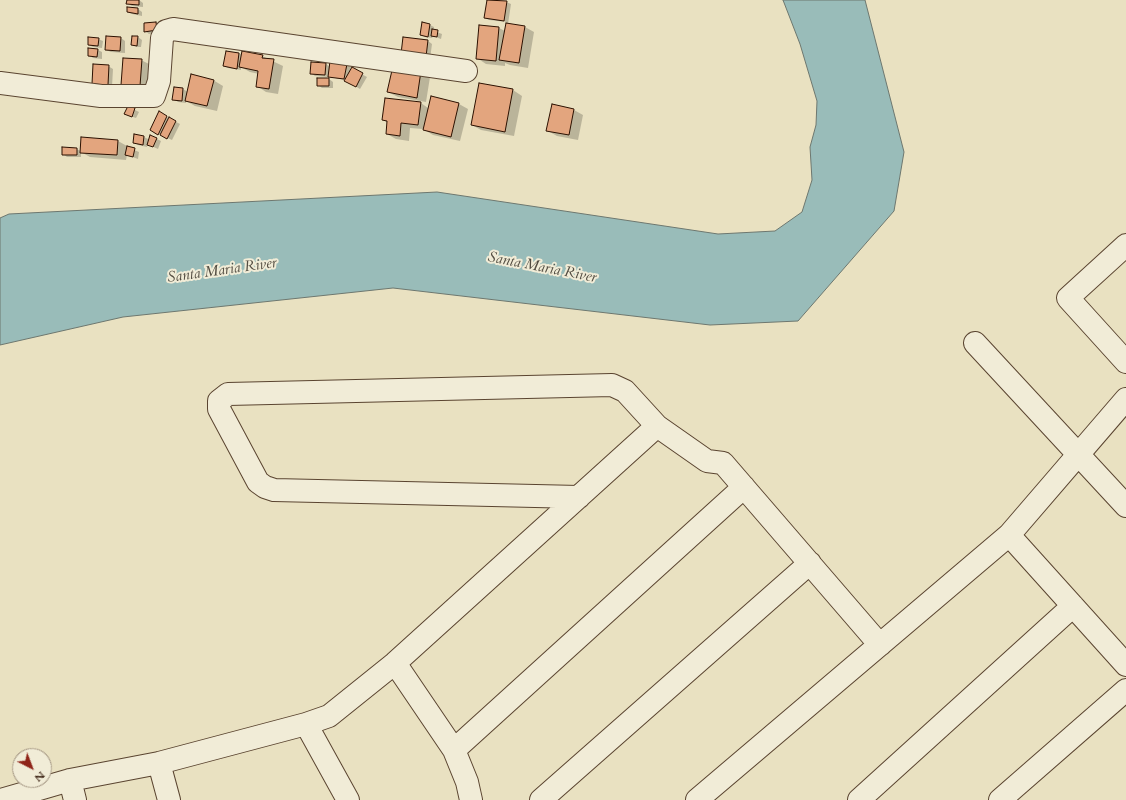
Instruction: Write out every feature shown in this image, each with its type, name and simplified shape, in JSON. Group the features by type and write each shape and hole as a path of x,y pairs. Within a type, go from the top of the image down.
{"street":[{"path":"0,83 101,96 154,96 159,81 162,38 166,31 173,29 466,71"},
{"path":"1126,245 1068,298 1126,362"},
{"path":"975,343 1126,506"},
{"path":"579,497 274,490 265,487 258,482 219,409 219,401 228,394 612,385 625,390 657,426 707,461 723,463 880,645"},
{"path":"697,800 1008,534 1126,399"},
{"path":"2,800 72,790 159,763 306,724 329,716 395,663 657,426"},
{"path":"454,750 744,487"},
{"path":"1008,534 1126,665"},
{"path":"541,800 810,563"},
{"path":"859,800 1073,606"},
{"path":"395,663 454,750 467,782 471,800"},
{"path":"1000,800 1126,690"},
{"path":"306,724 348,800"},
{"path":"159,763 169,800"}],"water":[{"name":"Santa Maria River","path":"783,0 865,0 904,152 894,211 798,321 710,325 393,288 123,317 0,345 0,218 9,214 437,192 718,234 775,231 802,212 812,180 810,147 816,125 817,101 800,44"}],"building":[{"path":"127,0 139,0 139,5 126,4"},
{"path":"487,0 507,1 504,21 484,18"},
{"path":"127,7 138,8 138,14 127,12"},
{"path":"156,22 157,30 144,32 144,23"},
{"path":"422,22 430,24 428,37 420,35"},
{"path":"506,23 525,26 519,63 499,60"},
{"path":"479,25 499,27 496,61 476,59"},
{"path":"432,29 438,30 437,37 431,36"},
{"path":"106,36 121,37 120,51 105,50"},
{"path":"132,36 138,36 137,46 131,45"},
{"path":"88,37 99,38 98,46 88,45"},
{"path":"403,37 428,40 426,57 401,54"},
{"path":"88,48 98,49 97,57 88,56"},
{"path":"226,51 239,53 237,69 223,66"},
{"path":"242,51 263,55 262,58 274,59 269,89 256,87 258,71 239,67"},
{"path":"123,58 142,59 140,86 123,89 124,85 121,85"},
{"path":"330,61 347,64 344,79 328,77"},
{"path":"311,62 326,63 325,75 310,74"},
{"path":"93,64 109,65 108,85 92,84"},
{"path":"393,66 421,71 417,98 387,92"},
{"path":"352,67 363,73 356,87 344,81"},
{"path":"191,74 214,80 207,106 185,101"},
{"path":"317,78 329,78 329,86 317,86"},
{"path":"479,83 513,89 505,132 471,125"},
{"path":"174,87 183,88 182,101 172,100"},
{"path":"431,96 459,103 451,137 423,130"},
{"path":"385,98 421,102 418,125 401,123 400,136 386,134 387,121 382,120"},
{"path":"552,104 574,109 569,135 546,131"},
{"path":"128,106 135,108 132,117 124,114"},
{"path":"159,111 167,116 158,135 150,130"},
{"path":"169,117 176,121 167,139 160,135"},
{"path":"134,134 144,136 143,145 133,143"},
{"path":"150,135 157,138 153,147 147,145"},
{"path":"81,137 118,140 117,155 80,153"},
{"path":"127,146 135,148 133,157 125,155"},
{"path":"62,147 77,148 77,155 62,155"}]}
